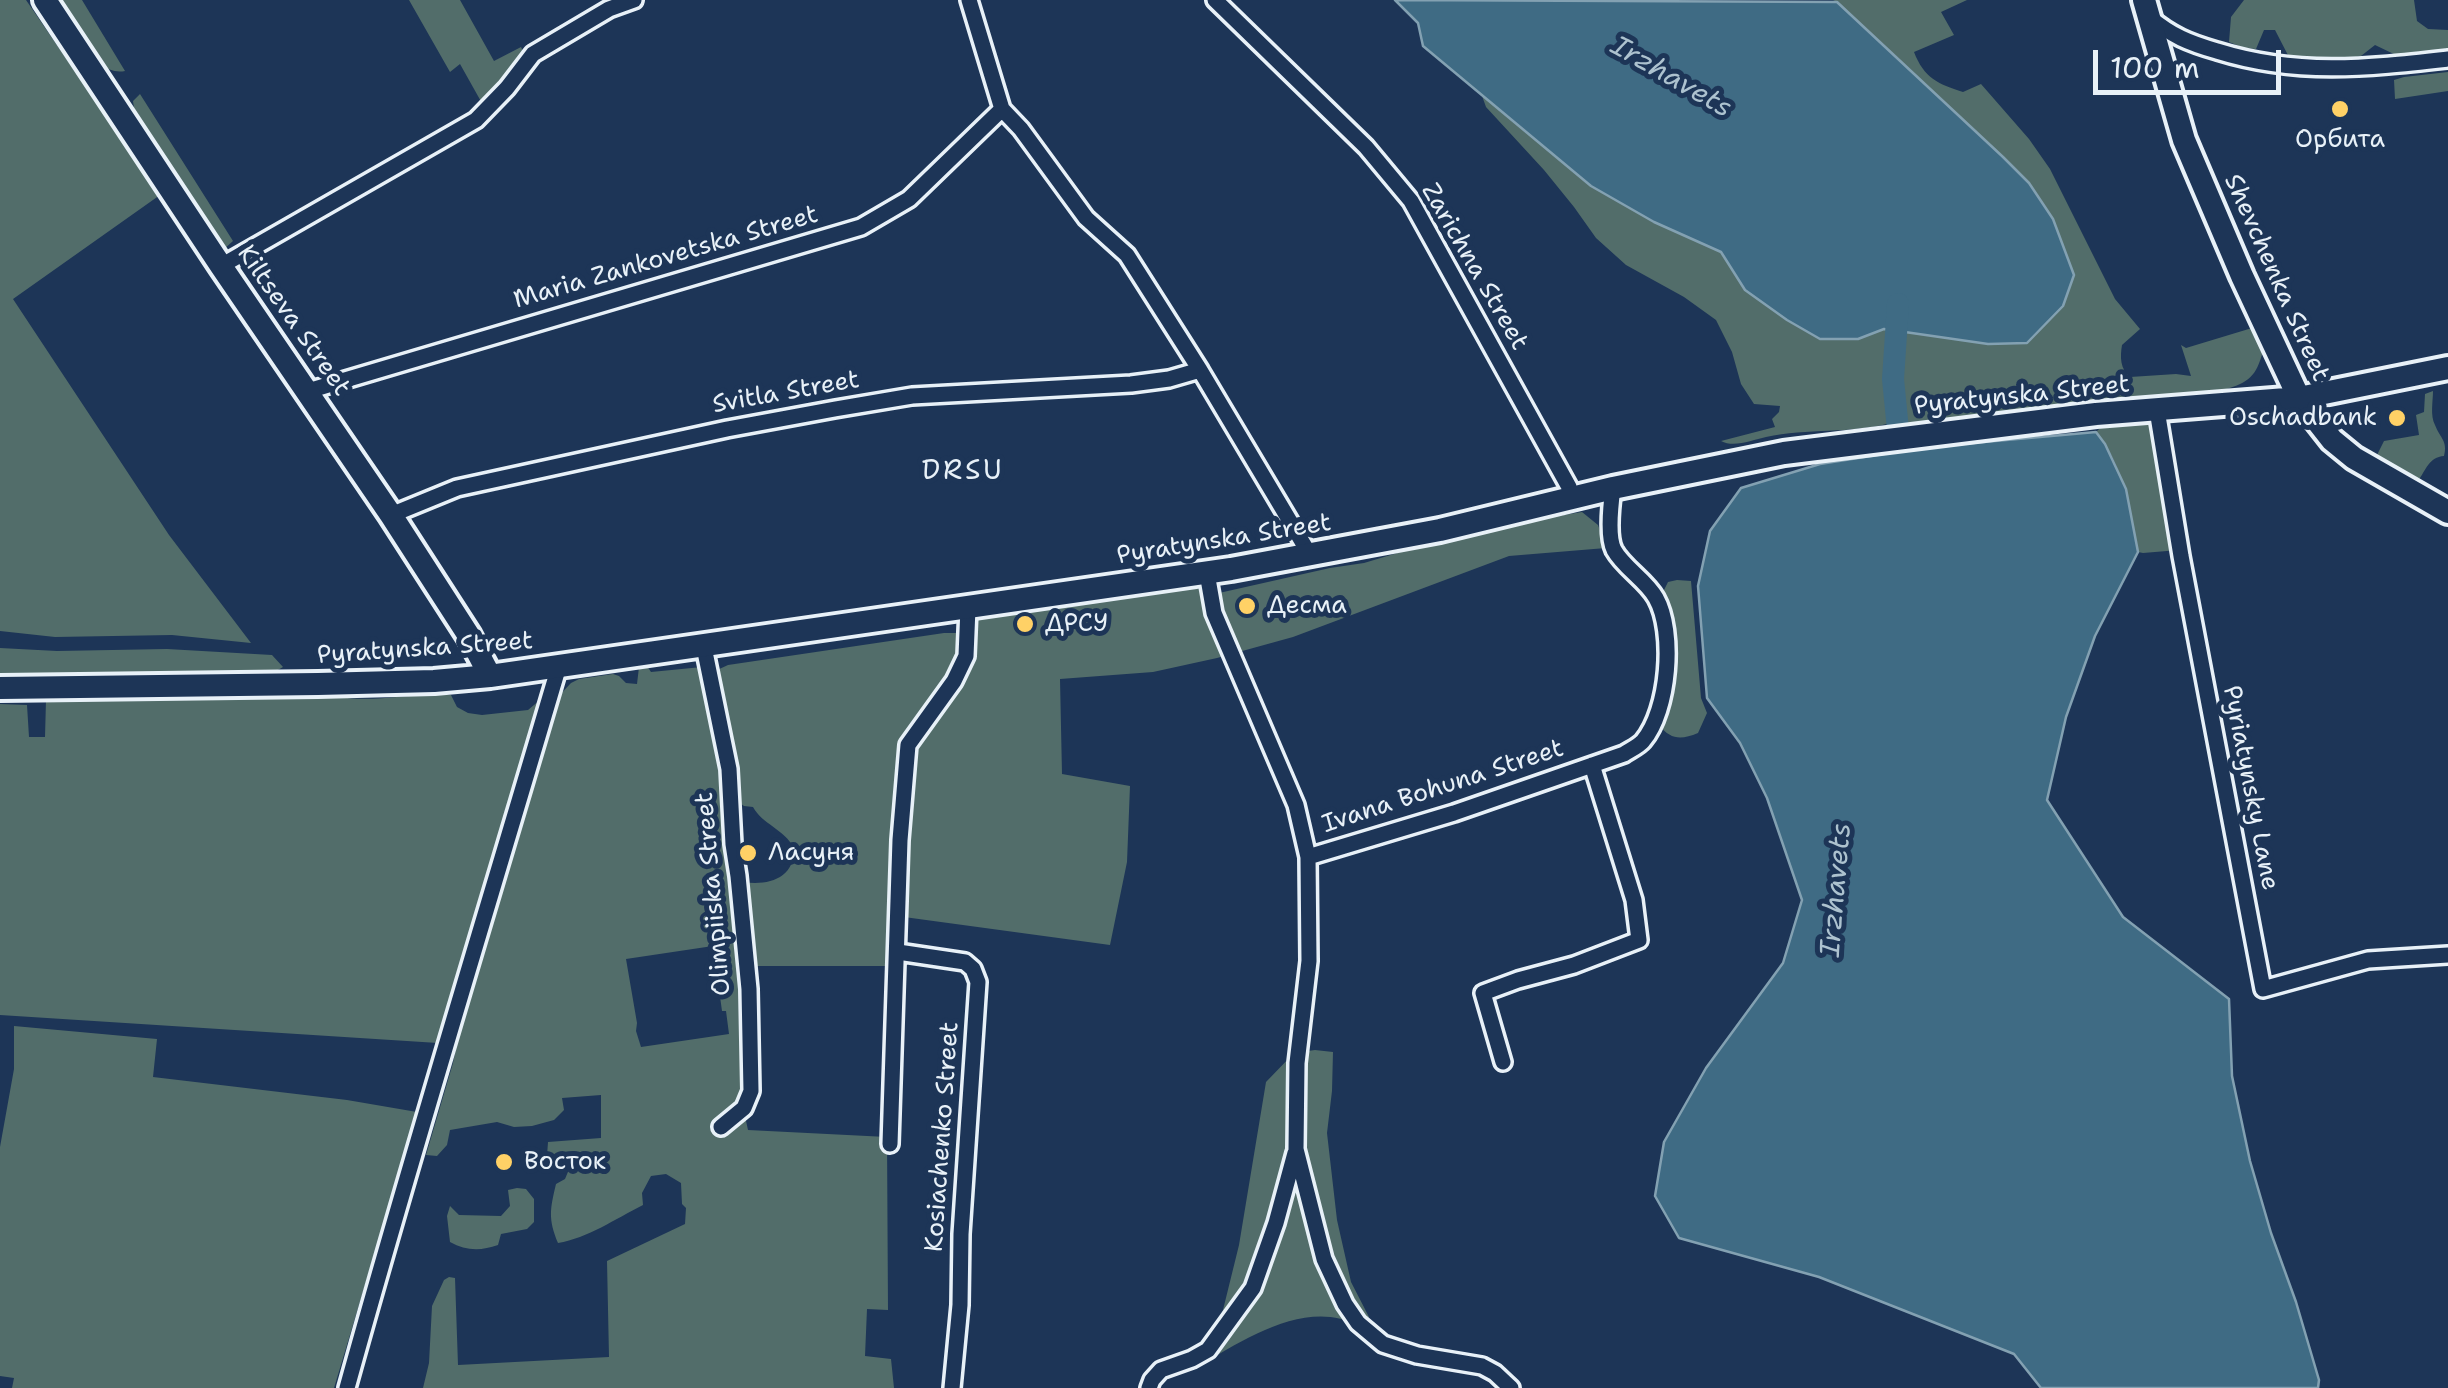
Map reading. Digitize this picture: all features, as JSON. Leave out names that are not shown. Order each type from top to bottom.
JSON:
[{"type":"main road","name":"Kiltseva Street","points":[[45,0],[391,515],[469,636],[490,676]]},
{"type":"main road","name":"Shevchenka Street","points":[[2146,9],[2184,140],[2299,398],[2332,440],[2354,458],[2448,512]]},
{"type":"main road","name":"Pyratynska Street","points":[[0,688],[318,684],[490,676],[1310,555],[1440,530],[1784,452],[2096,414],[2299,398],[2448,368]]},
{"type":"street","points":[[221,266],[476,120],[533,54],[634,0]]},
{"type":"street","points":[[969,0],[1002,109],[1086,218],[1127,255],[1310,555]]},
{"type":"street","name":"Zarichna Street","points":[[1215,0],[1366,147],[1410,202],[1572,498]]},
{"type":"street","points":[[2146,9],[2169,34],[2248,61],[2287,67],[2342,68],[2448,59]]},
{"type":"street","name":"Maria Zankovetska Street","points":[[308,391],[860,227],[909,199],[1002,109]]},
{"type":"street","name":"Svitla Street","points":[[391,515],[457,488],[834,409],[912,396],[1132,384],[1200,370]]},
{"type":"street","name":"Pyriatynsky Lane","points":[[2157,410],[2263,988],[2368,960],[2448,955]]},
{"type":"street","name":"Ivana Bohuna Street","points":[[1308,857],[1454,813],[1624,754],[1643,742],[1661,707],[1668,671],[1662,613],[1654,595],[1613,549],[1610,513],[1614,488]]},
{"type":"street","name":"Ivana Bohuna Street","points":[[1149,1388],[1161,1370],[1208,1350],[1253,1288],[1296,1149],[1297,1063],[1309,962],[1308,857],[1296,805],[1214,613],[1206,573]]},
{"type":"street","points":[[890,1144],[900,840],[908,745],[954,681],[966,656],[968,608]]},
{"type":"street","name":"Olimpiiska Street","points":[[704,647],[728,769],[749,989],[751,1091],[744,1108],[720,1127]]},
{"type":"street","points":[[347,1388],[407,1173],[559,666]]},
{"type":"street","name":"Ivana Bohuna Street","points":[[1504,1062],[1483,992],[1574,965],[1639,940],[1634,900],[1592,764]]},
{"type":"street","name":"Kosiachenko Street","points":[[898,952],[965,962],[978,982],[952,1388]]},
{"type":"street","name":"Ivana Bohuna Street","points":[[1296,1149],[1324,1259],[1358,1323],[1383,1344],[1417,1355],[1482,1366],[1511,1388]]},
{"type":"green space","points":[[0,0],[26,0],[160,195],[13,299],[169,535],[251,643],[172,635],[55,637],[0,631]]},
{"type":"green space","points":[[58,0],[82,0],[125,71],[114,71],[94,58]]},
{"type":"green space","points":[[409,0],[460,0],[494,61],[521,47],[525,55],[483,105],[460,64],[450,72]]},
{"type":"green space","points":[[1833,0],[1967,0],[1941,12],[1954,35],[1914,52],[1922,68],[1939,83],[1963,92],[1981,84],[2050,169],[2115,299],[2140,329],[2122,345],[2127,374],[2191,376],[2181,345],[2186,348],[2252,328],[2263,351],[2250,377],[2224,390],[1901,424],[1898,393],[1891,388],[1891,423],[1782,434],[1737,444],[1721,441],[1775,427],[1772,419],[1780,406],[1754,404],[1741,384],[1732,352],[1716,320],[1626,265],[1596,238],[1544,170],[1486,107],[1481,93],[1591,186],[1654,222],[1722,252],[1745,290],[1820,339],[1858,339],[1884,329],[1988,344]]},
{"type":"green space","points":[[2244,0],[2414,0],[2417,21],[2428,29],[2448,30],[2448,52],[2400,57],[2375,45],[2361,56],[2341,60],[2291,61],[2275,30],[2264,30],[2256,49],[2229,42],[2231,17]]},
{"type":"green space","points":[[2448,72],[2448,91],[2395,99],[2394,80]]},
{"type":"green space","points":[[140,94],[233,241],[223,250],[159,157],[134,108],[133,101]]},
{"type":"green space","points":[[2433,391],[2433,417],[2444,443],[2444,456],[2431,461],[2418,481],[2394,474],[2376,457],[2384,441],[2419,435],[2416,415],[2424,412],[2425,394]]},
{"type":"green space","points":[[2155,422],[2179,550],[2143,553],[2138,552],[2119,474],[2096,432],[2100,428]]},
{"type":"green space","points":[[1582,512],[1598,525],[1606,548],[1509,556],[1293,637],[1217,658],[1153,672],[1060,679],[1062,774],[1130,786],[1127,862],[1110,945],[904,917],[912,754],[958,686],[974,619],[1194,588],[1219,593],[1364,563],[1444,539]]},
{"type":"green space","points":[[1691,581],[1701,698],[1707,713],[1698,733],[1681,738],[1668,734],[1659,725],[1671,633],[1663,592],[1668,582]]},
{"type":"green space","points":[[957,633],[960,646],[956,660],[905,739],[893,966],[752,966],[743,882],[762,883],[779,878],[790,867],[794,848],[753,807],[734,799],[715,671],[728,665]]},
{"type":"green space","points":[[0,648],[167,649],[272,655],[283,667],[271,674],[0,675]]},
{"type":"green space","points":[[645,663],[651,672],[702,667],[718,723],[747,989],[743,1107],[748,1130],[887,1137],[888,1310],[867,1309],[865,1356],[891,1359],[894,1388],[423,1388],[429,1363],[432,1306],[444,1280],[455,1278],[458,1365],[609,1357],[607,1261],[685,1224],[681,1183],[666,1174],[651,1176],[642,1193],[643,1205],[591,1232],[558,1243],[551,1220],[552,1200],[556,1184],[565,1179],[570,1167],[555,1165],[547,1156],[548,1142],[601,1138],[601,1095],[562,1098],[564,1110],[554,1120],[532,1126],[514,1127],[497,1122],[450,1130],[447,1145],[437,1156],[426,1155],[453,1063],[465,1004],[450,1002],[438,1043],[0,1015],[0,704],[27,705],[29,737],[45,737],[46,700],[367,699],[436,694],[451,695],[457,707],[482,715],[528,710],[540,700],[556,699],[579,679],[613,674],[626,683],[637,684],[639,667]],"holes":[[[713,946],[722,1011],[726,1011],[729,1034],[641,1047],[626,959]]]},
{"type":"green space","points":[[14,1026],[157,1039],[153,1077],[417,1112],[334,1388],[12,1388],[14,1378],[0,1376],[0,1147],[14,1069]]},
{"type":"green space","points":[[1333,1052],[1327,1133],[1337,1220],[1351,1282],[1369,1317],[1359,1326],[1319,1317],[1277,1325],[1199,1366],[1197,1354],[1222,1314],[1239,1245],[1266,1082],[1294,1053]]},
{"type":"green space","points":[[526,1189],[534,1199],[534,1222],[527,1229],[501,1234],[498,1245],[486,1248],[450,1242],[450,1206],[459,1215],[501,1216],[510,1206],[508,1190]]},
{"type":"water","points":[[1395,0],[1837,2],[2029,183],[2053,219],[2074,275],[2063,306],[2027,343],[1988,344],[1884,329],[1858,339],[1820,339],[1745,290],[1721,252],[1654,222],[1591,186],[1423,46],[1418,23]]},
{"type":"water","points":[[2096,432],[2126,489],[2138,552],[2095,636],[2066,717],[2047,800],[2123,917],[2229,999],[2232,1076],[2250,1161],[2296,1302],[2318,1388],[2041,1388],[2014,1354],[1819,1277],[1679,1238],[1655,1196],[1664,1142],[1706,1068],[1783,963],[1802,900],[1767,798],[1740,743],[1707,698],[1698,586],[1710,531],[1741,488],[1820,464],[1928,447]]},
{"type":"waterway","name":"Irzhavets","points":[[1898,304],[1893,379],[1899,440]]},
{"type":"place","name":"Орбита","points":[[2340,109]]},
{"type":"place","name":"Oschadbank","points":[[2397,418]]},
{"type":"place","name":"Десма","points":[[1247,606]]},
{"type":"place","name":"ДРСУ","points":[[1025,624]]},
{"type":"place","name":"Ласуня","points":[[748,853]]},
{"type":"place","name":"Восток","points":[[504,1162]]},
{"type":"district","name":"DRSU","points":[[963,472]]}]
